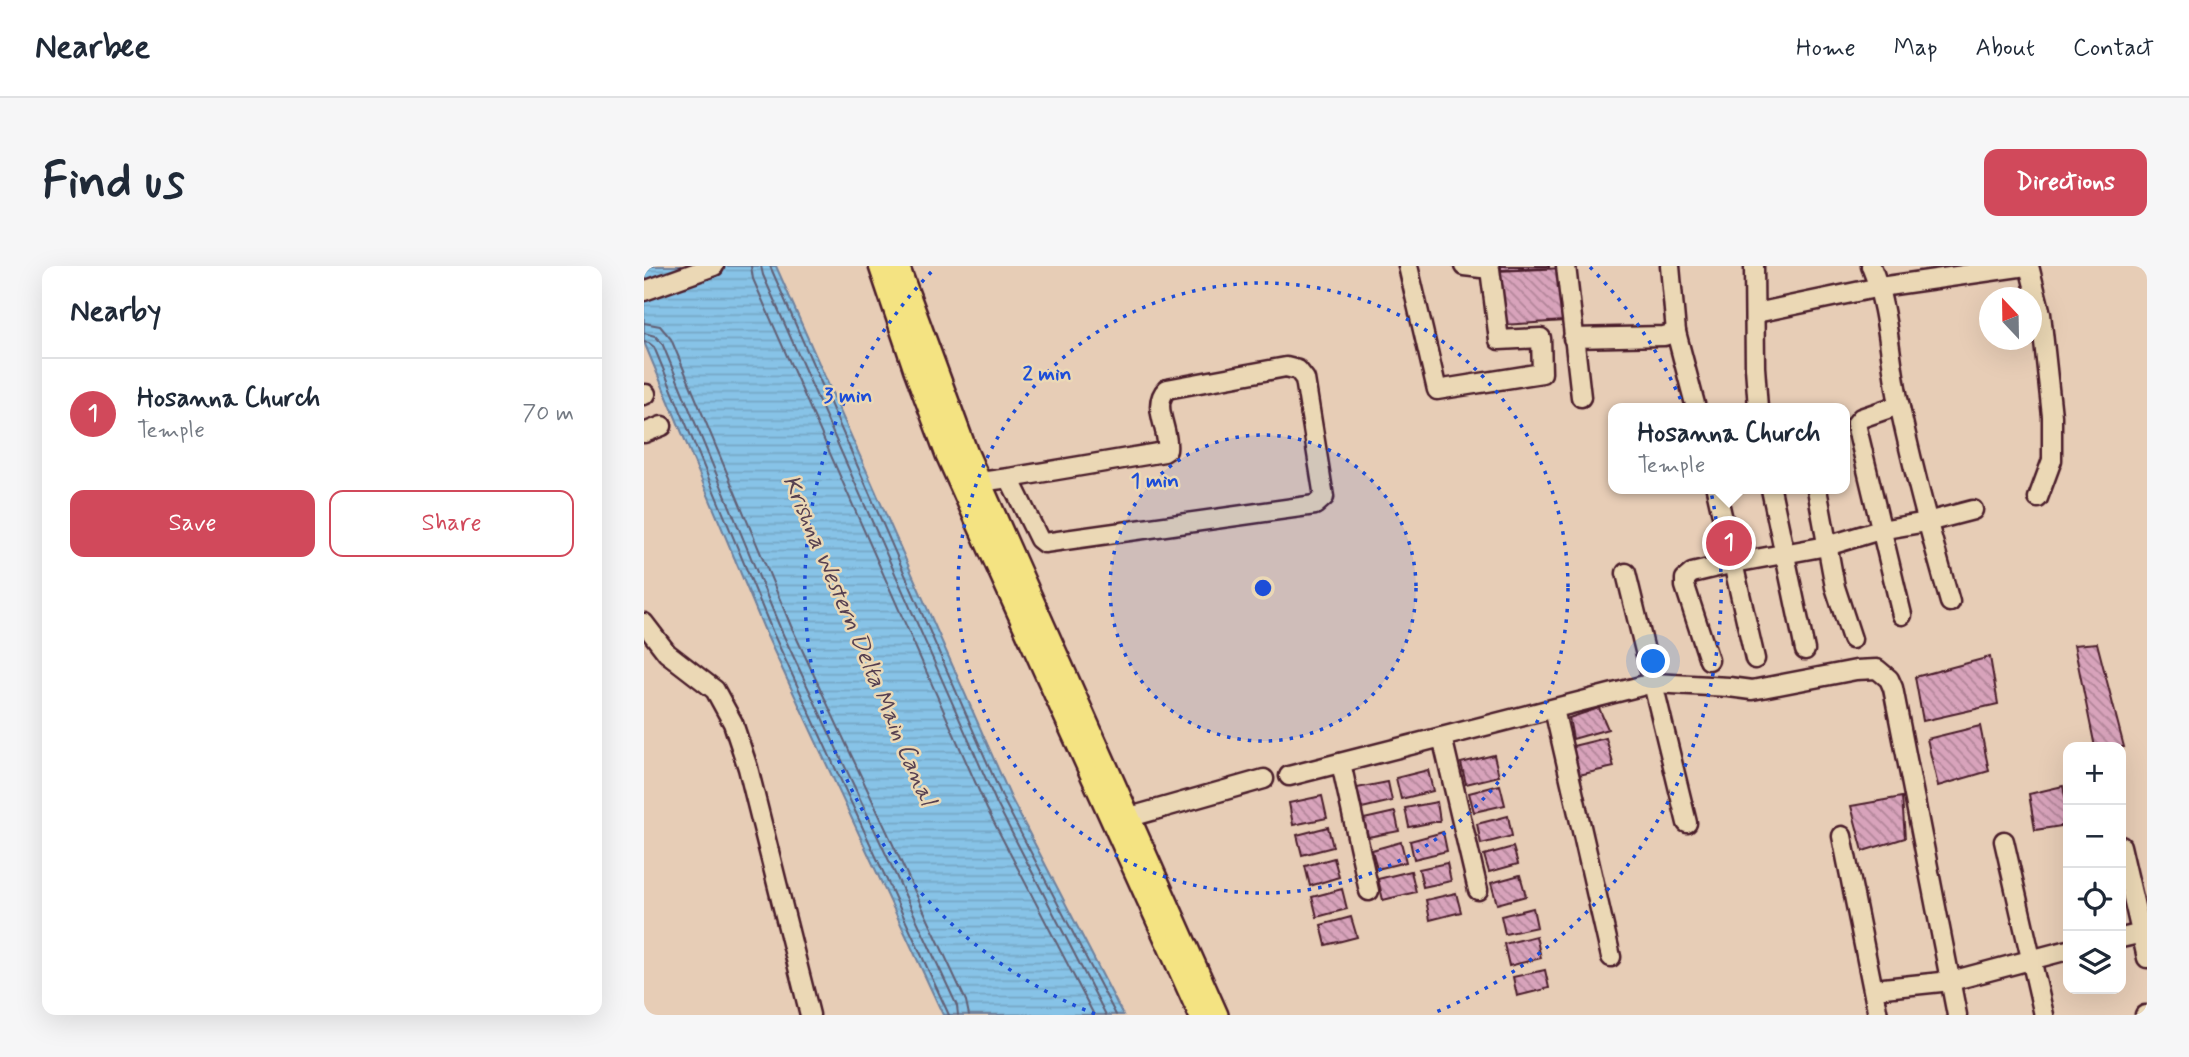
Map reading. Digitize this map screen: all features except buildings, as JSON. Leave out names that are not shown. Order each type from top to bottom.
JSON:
[{"type":"main road","points":[[880,266],[947,455],[999,548],[1195,985],[1217,1015]]},
{"type":"main road","points":[[898,266],[979,482],[999,548]]},
{"type":"main road","points":[[1195,985],[1200,1015]]},
{"type":"street","points":[[644,290],[714,266]]},
{"type":"street","points":[[1408,266],[1437,390],[1542,373],[1541,338],[1499,340],[1490,269],[1464,266]]},
{"type":"street","points":[[1566,266],[1581,397]]},
{"type":"street","points":[[1670,266],[1676,332],[1695,403]]},
{"type":"street","points":[[1754,266],[1758,403]]},
{"type":"street","points":[[1871,266],[1880,287],[1899,405],[1927,522],[1950,602]]},
{"type":"street","points":[[1756,313],[1880,287],[2027,266],[2041,314],[2052,416],[2052,460],[2038,498]]},
{"type":"street","points":[[1573,338],[1664,336],[1676,332]]},
{"type":"street","points":[[979,482],[1164,452],[1168,442],[1159,405],[1167,389],[1286,367],[1298,370],[1305,379],[1324,497],[1315,505],[1044,543],[1039,539],[1009,478]]},
{"type":"street","points":[[1899,405],[1861,418],[1856,424],[1902,615]]},
{"type":"street","points":[[644,433],[662,426]]},
{"type":"street","points":[[1717,494],[1755,659]]},
{"type":"street","points":[[1772,494],[1805,650]]},
{"type":"street","points":[[1818,494],[1835,586],[1852,639]]},
{"type":"street","points":[[1709,660],[1685,586],[1685,579],[1692,573],[1827,546],[1880,530],[1973,510]]},
{"type":"street","points":[[1626,573],[1687,823]]},
{"type":"street","points":[[644,623],[667,653],[715,690],[733,723],[748,768],[810,1015]]},
{"type":"street","points":[[1289,776],[1653,683],[1729,687],[1752,691],[1868,668],[1884,673],[1893,688],[1957,1015]]},
{"type":"street","points":[[1553,709],[1611,957]]},
{"type":"street","points":[[1442,737],[1478,890]]},
{"type":"street","points":[[1341,763],[1369,891]]},
{"type":"street","points":[[1121,820],[1264,779]]},
{"type":"street","points":[[1842,836],[1878,1015]]},
{"type":"street","points":[[2004,841],[2043,1015]]},
{"type":"street","points":[[2126,865],[2144,933],[2147,958]]},
{"type":"street","points":[[2126,937],[2144,933]]},
{"type":"street","points":[[1874,989],[1951,981],[2063,951]]},
{"type":"water","name":"Krishna Western Delta Main Canal","points":[[644,266],[776,266],[1011,798],[1123,1015],[943,1015],[767,636],[644,342]]},
{"type":"place","name":"Hosanna Church","points":[[1729,543]]}]
